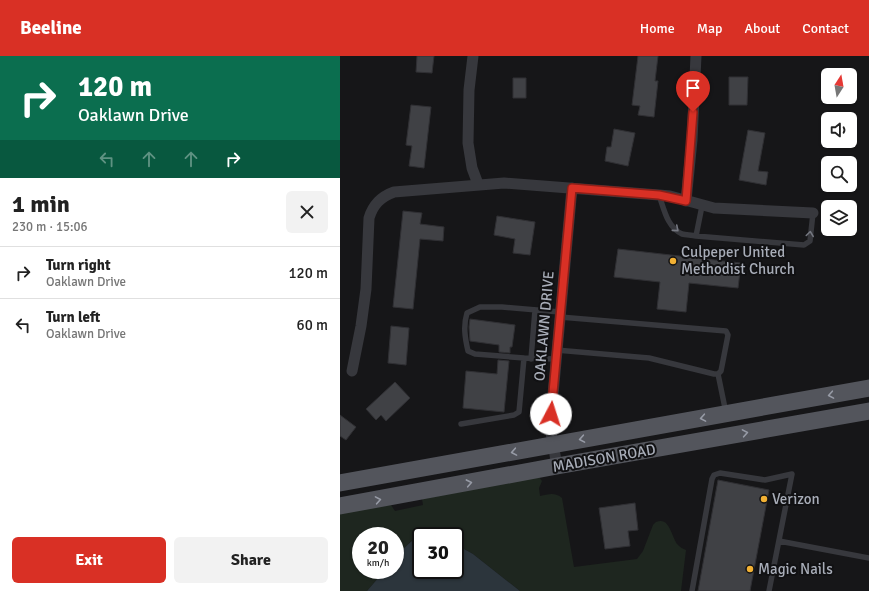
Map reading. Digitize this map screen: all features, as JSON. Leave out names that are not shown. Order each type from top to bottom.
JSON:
[{"type":"main road","name":"MADISON ROAD","points":[[340,483],[869,388]]},
{"type":"main road","name":"MADISON ROAD","points":[[340,506],[557,466],[869,412]]},
{"type":"street","points":[[473,56],[468,143],[472,168],[478,184]]},
{"type":"street","points":[[686,201],[692,140],[696,56]]},
{"type":"street","points":[[352,372],[366,290],[368,224],[372,209],[378,201],[386,195],[394,192],[504,183],[659,195],[714,208],[813,213]]},
{"type":"street","name":"OAKLAWN DRIVE","points":[[557,466],[552,445],[550,427],[572,188]]},
{"type":"lane","points":[[659,195],[667,217],[673,227],[683,234],[696,236],[804,246],[810,241],[813,213]]},
{"type":"lane","points":[[696,236],[702,206]]},
{"type":"lane","points":[[718,374],[648,358],[556,355],[531,359],[475,354],[468,351],[464,322],[468,313],[480,307],[535,310],[560,315],[726,331],[728,335],[721,371],[718,374],[726,414]]},
{"type":"lane","points":[[531,359],[535,310]]},
{"type":"lane","points":[[461,424],[514,415],[519,412],[524,358]]},
{"type":"lane","points":[[692,591],[712,479],[716,473],[765,480],[792,474],[769,591]]},
{"type":"lane","points":[[779,541],[869,558]]},
{"type":"shaded area","points":[[539,477],[542,481],[539,488],[540,496],[554,494],[562,498],[574,567],[637,559],[643,551],[653,525],[656,522],[661,521],[670,528],[678,545],[686,550],[681,591],[520,591],[473,554],[464,549],[464,527],[412,527],[412,541],[404,549],[404,527],[352,527],[352,579],[377,579],[367,591],[340,591],[340,513],[391,505],[395,511],[423,505],[422,499]]},
{"type":"shaded area","points":[[412,541],[412,579],[464,579],[464,549],[473,554],[520,591],[367,591],[377,579],[404,579],[404,548]]},
{"type":"building","points":[[417,56],[434,56],[432,73],[416,72]]},
{"type":"building","points":[[638,56],[658,56],[655,81],[658,81],[654,117],[638,115],[640,106],[632,105]]},
{"type":"building","points":[[729,77],[748,77],[747,105],[729,105]]},
{"type":"building","points":[[513,78],[526,78],[526,98],[513,98]]},
{"type":"building","points":[[411,105],[431,107],[424,168],[409,166],[412,146],[406,145]]},
{"type":"building","points":[[614,129],[635,133],[628,166],[605,161],[607,147],[611,147]]},
{"type":"building","points":[[748,130],[765,133],[758,171],[768,172],[766,185],[739,180]]},
{"type":"building","points":[[403,211],[422,213],[420,224],[444,227],[443,241],[420,239],[413,309],[393,307]]},
{"type":"building","points":[[497,216],[535,222],[530,255],[513,253],[515,239],[494,235]]},
{"type":"building","points":[[618,249],[741,263],[738,288],[689,283],[686,312],[657,309],[660,282],[614,277]]},
{"type":"building","points":[[470,319],[515,325],[510,353],[499,352],[499,345],[470,341]]},
{"type":"building","points":[[391,326],[409,328],[406,365],[388,363]]},
{"type":"building","points":[[498,360],[509,361],[504,412],[463,408],[466,371],[497,374]]},
{"type":"building","points":[[395,382],[410,398],[386,421],[381,415],[376,420],[366,409]]},
{"type":"building","points":[[340,415],[356,427],[346,440],[340,436]]},
{"type":"building","points":[[718,480],[769,490],[750,591],[698,591]]},
{"type":"building","points":[[635,503],[638,530],[628,531],[630,546],[605,549],[599,508]]},
{"type":"place","name":"Culpeper United Methodist Church","points":[[673,261]]},
{"type":"place","name":"Verizon","points":[[764,499]]},
{"type":"place","name":"Magic Nails","points":[[750,569]]},
{"type":"route","points":[[551,414],[572,188],[670,196],[686,201],[693,112]]}]
